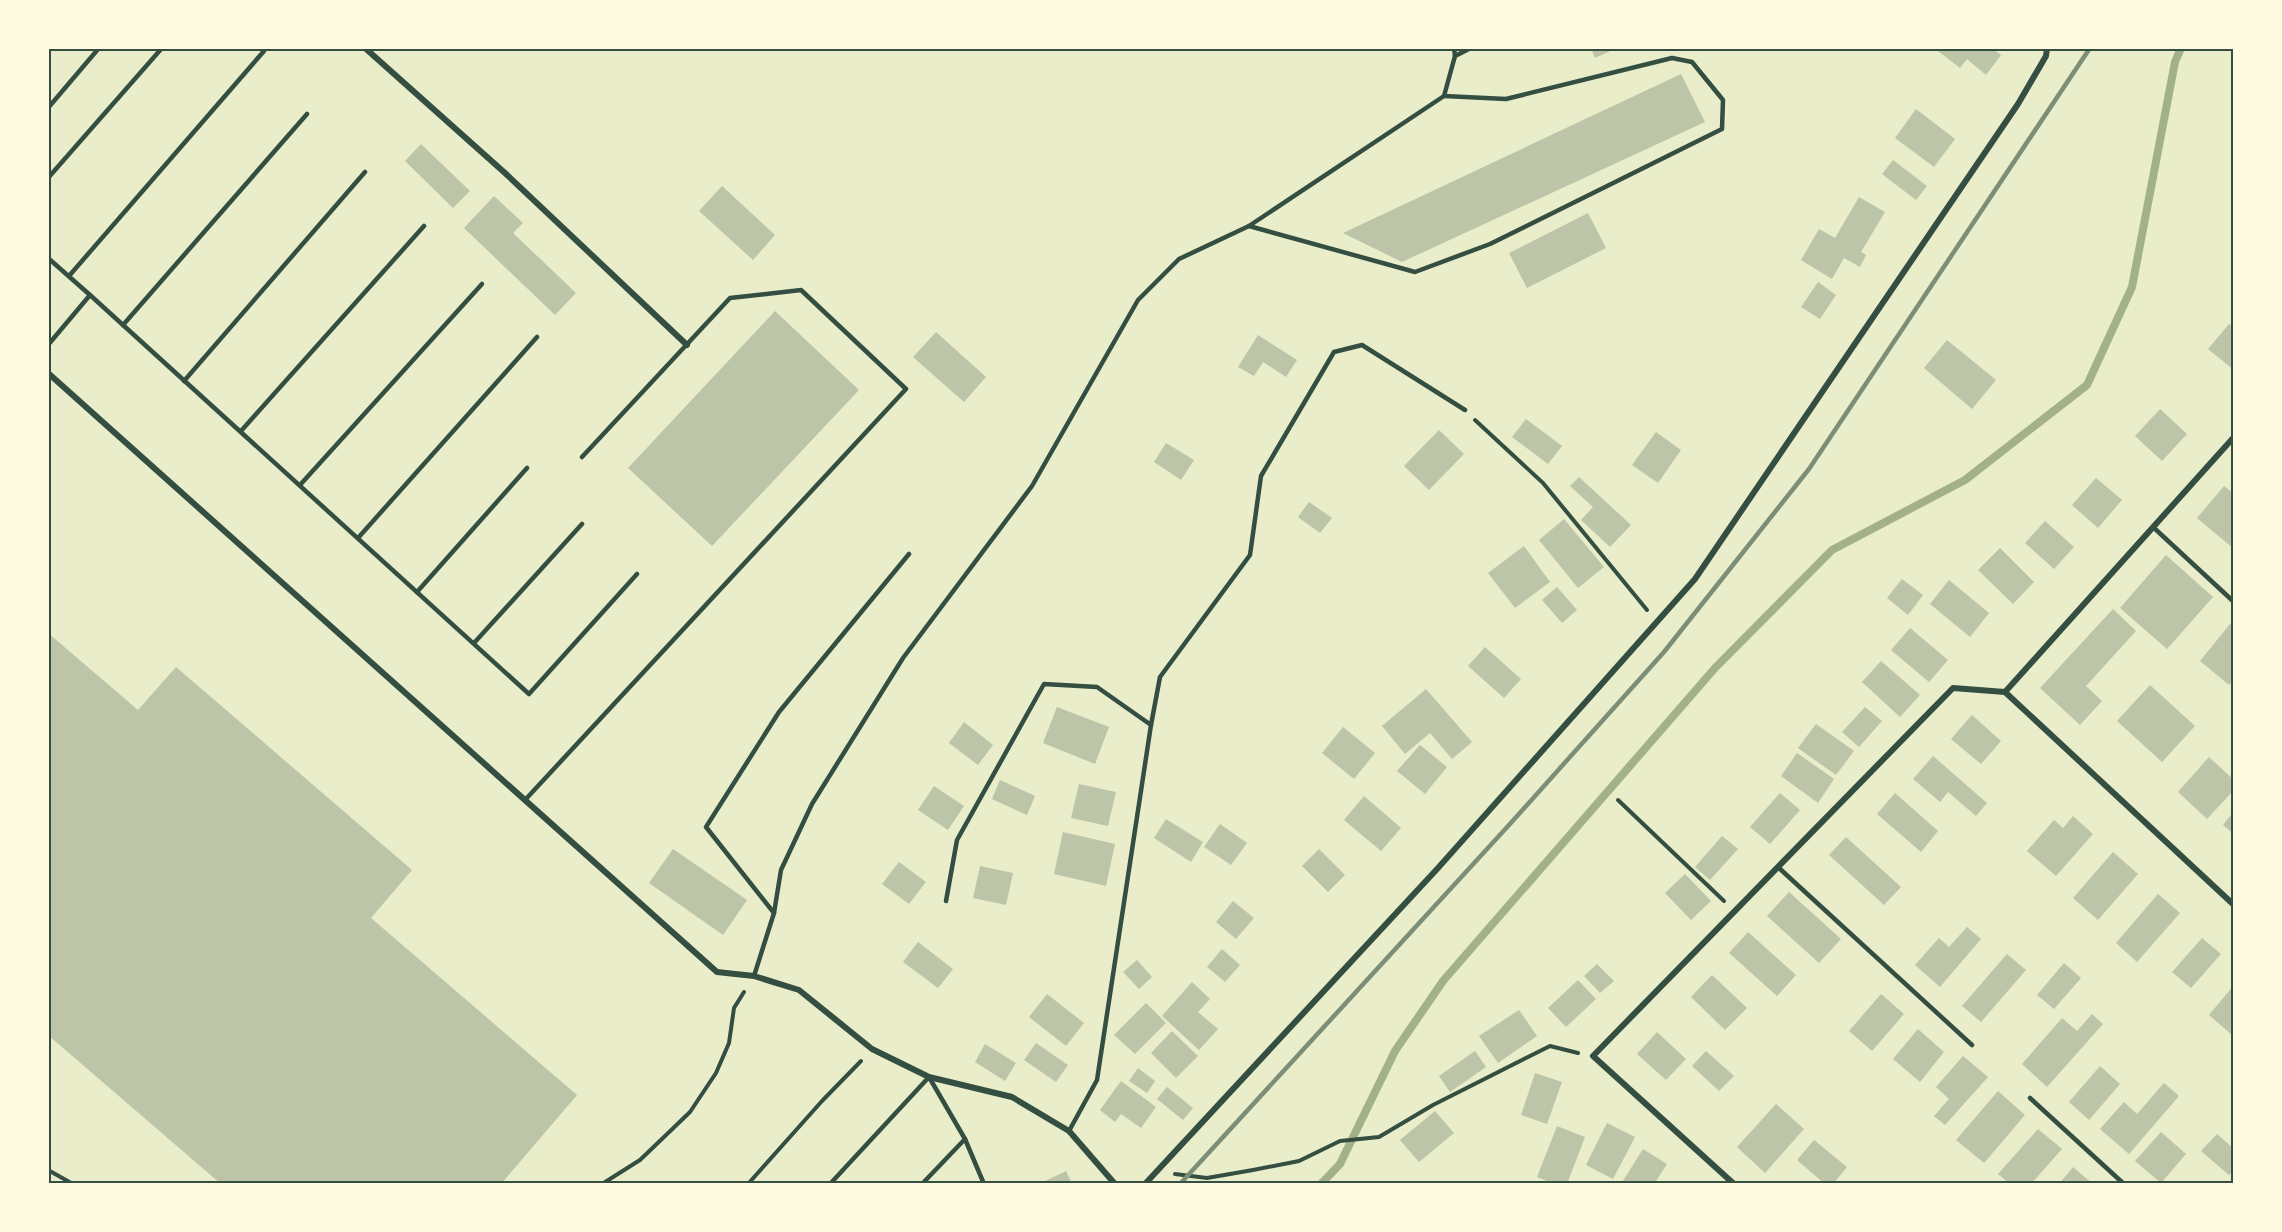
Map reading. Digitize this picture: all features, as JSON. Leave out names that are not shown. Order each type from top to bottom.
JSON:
[{"type":"street","points":[[365,48],[505,173],[687,345]]},
{"type":"street","points":[[1145,1184],[1438,868],[1695,579],[1998,134],[2046,56],[2047,48]]},
{"type":"street","points":[[48,373],[717,972],[754,976],[799,990],[872,1050],[929,1077],[1012,1097],[1069,1131],[1115,1184]]},
{"type":"street","points":[[2005,692],[2234,437]]},
{"type":"street","points":[[1734,1184],[1593,1056],[1953,688],[2005,692],[2234,905]]},
{"type":"lane","points":[[48,108],[99,48]]},
{"type":"lane","points":[[48,178],[162,48]]},
{"type":"lane","points":[[69,276],[264,51],[260,48]]},
{"type":"lane","points":[[1444,96],[1455,56],[1454,48]]},
{"type":"lane","points":[[1455,56],[1471,48]]},
{"type":"lane","points":[[754,976],[774,913],[781,870],[812,804],[903,658],[1032,486],[1138,300],[1179,259],[1249,226],[1444,96],[1506,99],[1672,58],[1692,62],[1723,100],[1722,129],[1490,244],[1415,272],[1249,226]]},
{"type":"lane","points":[[123,325],[307,114]]},
{"type":"lane","points":[[184,381],[365,172]]},
{"type":"lane","points":[[241,432],[424,226]]},
{"type":"lane","points":[[48,258],[529,694],[637,574]]},
{"type":"lane","points":[[300,485],[482,284]]},
{"type":"lane","points":[[525,800],[906,389],[801,290],[730,298],[582,457]]},
{"type":"lane","points":[[48,345],[90,295]]},
{"type":"lane","points":[[358,538],[537,337]]},
{"type":"lane","points":[[1069,1131],[1097,1080],[1160,677],[1211,611],[1250,555],[1261,476],[1334,352],[1362,345],[1464,410]]},
{"type":"lane","points":[[417,592],[527,468]]},
{"type":"lane","points":[[474,644],[582,524]]},
{"type":"lane","points":[[2153,527],[2234,602]]},
{"type":"lane","points":[[774,913],[706,826],[779,712],[909,554]]},
{"type":"lane","points":[[946,901],[957,840],[1044,684],[1097,687],[1151,725]]},
{"type":"lane","points":[[1779,868],[1972,1045]]},
{"type":"lane","points":[[830,1184],[929,1077],[965,1139],[984,1184]]},
{"type":"lane","points":[[2030,1098],[2124,1184]]},
{"type":"lane","points":[[922,1184],[965,1139]]},
{"type":"path","points":[[1464,410],[1543,483],[1657,622]]},
{"type":"path","points":[[1618,800],[1735,912]]},
{"type":"path","points":[[602,1184],[640,1160],[690,1112],[716,1073],[729,1043],[734,1008],[754,976]]},
{"type":"path","points":[[1156,1172],[1207,1178],[1299,1161],[1340,1140],[1379,1137],[1433,1105],[1550,1046],[1593,1056]]},
{"type":"path","points":[[748,1184],[822,1101],[872,1050]]},
{"type":"path","points":[[48,1170],[73,1184]]},
{"type":"building","points":[[1591,48],[1617,48],[1595,58]]},
{"type":"building","points":[[1934,48],[1992,48],[2001,55],[1986,75],[1967,59],[1960,68]]},
{"type":"building","points":[[1681,74],[1705,122],[1402,262],[1343,233]]},
{"type":"building","points":[[1916,109],[1955,139],[1934,167],[1895,138]]},
{"type":"building","points":[[421,144],[470,191],[453,208],[405,161]]},
{"type":"building","points":[[1893,160],[1927,186],[1916,200],[1882,174]]},
{"type":"building","points":[[722,186],[775,235],[753,260],[699,211]]},
{"type":"building","points":[[494,196],[523,223],[513,233],[576,293],[555,315],[464,228]]},
{"type":"building","points":[[1859,197],[1885,212],[1861,252],[1866,255],[1860,267],[1844,258],[1832,279],[1801,260],[1819,229],[1835,238]]},
{"type":"building","points":[[1588,213],[1606,248],[1527,288],[1509,253]]},
{"type":"building","points":[[1818,282],[1836,295],[1820,319],[1801,307]]},
{"type":"building","points":[[775,311],[859,390],[712,546],[628,468]]},
{"type":"building","points":[[2229,324],[2234,328],[2234,370],[2208,349]]},
{"type":"building","points":[[936,332],[986,377],[964,402],[913,357]]},
{"type":"building","points":[[1258,335],[1297,360],[1286,377],[1263,362],[1254,376],[1238,367]]},
{"type":"building","points":[[1947,340],[1996,380],[1972,409],[1924,368]]},
{"type":"building","points":[[2160,409],[2187,434],[2162,461],[2135,436]]},
{"type":"building","points":[[1526,419],[1562,446],[1548,464],[1512,437]]},
{"type":"building","points":[[1439,430],[1464,454],[1429,490],[1404,466]]},
{"type":"building","points":[[1656,432],[1681,450],[1658,483],[1632,465]]},
{"type":"building","points":[[1166,443],[1194,460],[1181,480],[1154,462]]},
{"type":"building","points":[[1579,477],[1631,525],[1610,547],[1581,520],[1593,507],[1570,486]]},
{"type":"building","points":[[2096,478],[2122,500],[2098,528],[2072,505]]},
{"type":"building","points":[[2224,486],[2234,494],[2234,549],[2197,518]]},
{"type":"building","points":[[1309,502],[1332,518],[1320,533],[1298,517]]},
{"type":"building","points":[[1564,519],[1604,567],[1578,588],[1539,540]]},
{"type":"building","points":[[2045,521],[2074,547],[2054,569],[2025,543]]},
{"type":"building","points":[[1524,546],[1550,582],[1515,608],[1488,573]]},
{"type":"building","points":[[2000,548],[2034,582],[2013,604],[1978,570]]},
{"type":"building","points":[[2166,555],[2213,597],[2167,649],[2120,608]]},
{"type":"building","points":[[1902,579],[1923,595],[1908,615],[1887,598]]},
{"type":"building","points":[[1949,580],[1989,613],[1970,637],[1930,604]]},
{"type":"building","points":[[1557,587],[1577,610],[1562,623],[1542,600]]},
{"type":"building","points":[[2113,609],[2136,631],[2086,686],[2102,701],[2080,725],[2040,688]]},
{"type":"building","points":[[2230,624],[2234,627],[2234,678],[2229,685],[2200,661]]},
{"type":"building","points":[[1910,628],[1948,660],[1929,682],[1891,650]]},
{"type":"building","points":[[48,633],[138,710],[176,667],[412,870],[371,918],[577,1095],[501,1184],[221,1184],[48,1035]]},
{"type":"building","points":[[1485,647],[1521,679],[1504,698],[1468,666]]},
{"type":"building","points":[[1881,661],[1920,695],[1900,717],[1862,682]]},
{"type":"building","points":[[2150,685],[2195,726],[2162,762],[2117,721]]},
{"type":"building","points":[[1426,689],[1472,742],[1452,759],[1430,733],[1405,754],[1382,726]]},
{"type":"building","points":[[1057,707],[1109,727],[1095,764],[1043,743]]},
{"type":"building","points":[[1865,707],[1882,721],[1859,747],[1842,732]]},
{"type":"building","points":[[1972,715],[2001,741],[1981,764],[1951,739]]},
{"type":"building","points":[[964,722],[993,745],[978,765],[949,743]]},
{"type":"building","points":[[1816,724],[1854,751],[1836,775],[1798,748]]},
{"type":"building","points":[[1343,727],[1375,753],[1354,779],[1322,753]]},
{"type":"building","points":[[1420,745],[1447,767],[1425,794],[1397,771]]},
{"type":"building","points":[[1797,753],[1834,779],[1818,803],[1781,776]]},
{"type":"building","points":[[1933,756],[1987,803],[1976,816],[1948,792],[1940,802],[1913,779]]},
{"type":"building","points":[[2209,757],[2234,780],[2234,790],[2207,819],[2178,792]]},
{"type":"building","points":[[1000,780],[1035,796],[1027,815],[992,799]]},
{"type":"building","points":[[1079,784],[1116,792],[1108,826],[1071,818]]},
{"type":"building","points":[[934,786],[964,806],[948,830],[918,810]]},
{"type":"building","points":[[1780,793],[1800,810],[1770,844],[1750,827]]},
{"type":"building","points":[[1895,793],[1938,831],[1921,852],[1877,814]]},
{"type":"building","points":[[1364,796],[1401,828],[1381,851],[1344,820]]},
{"type":"building","points":[[2234,811],[2234,834],[2223,825]]},
{"type":"building","points":[[2073,816],[2093,834],[2056,876],[2027,851],[2054,820],[2063,828]]},
{"type":"building","points":[[1166,819],[1203,842],[1191,862],[1154,838]]},
{"type":"building","points":[[1220,824],[1247,843],[1231,865],[1204,847]]},
{"type":"building","points":[[1063,832],[1115,844],[1106,886],[1054,874]]},
{"type":"building","points":[[1722,836],[1738,849],[1710,880],[1695,867]]},
{"type":"building","points":[[1846,837],[1901,887],[1884,905],[1829,855]]},
{"type":"building","points":[[673,849],[747,900],[723,935],[649,883]]},
{"type":"building","points":[[1319,849],[1345,875],[1328,892],[1302,866]]},
{"type":"building","points":[[2113,852],[2138,874],[2098,920],[2073,898]]},
{"type":"building","points":[[899,862],[926,882],[909,904],[882,884]]},
{"type":"building","points":[[980,866],[1013,873],[1006,905],[973,898]]},
{"type":"building","points":[[1685,874],[1711,901],[1691,920],[1665,893]]},
{"type":"building","points":[[1789,892],[1841,939],[1819,963],[1767,916]]},
{"type":"building","points":[[2158,894],[2180,913],[2137,962],[2116,943]]},
{"type":"building","points":[[1233,901],[1254,918],[1236,939],[1216,922]]},
{"type":"building","points":[[1967,927],[1981,939],[1940,987],[1915,965],[1939,938],[1949,947]]},
{"type":"building","points":[[1748,932],[1796,975],[1777,996],[1729,953]]},
{"type":"building","points":[[2202,938],[2221,954],[2191,988],[2172,972]]},
{"type":"building","points":[[918,942],[953,969],[938,988],[903,962]]},
{"type":"building","points":[[1222,949],[1240,965],[1225,982],[1207,967]]},
{"type":"building","points":[[2007,954],[2026,970],[1981,1022],[1962,1006]]},
{"type":"building","points":[[1137,960],[1152,977],[1139,989],[1123,972]]},
{"type":"building","points":[[2064,963],[2081,978],[2054,1009],[2037,995]]},
{"type":"building","points":[[1597,964],[1614,981],[1600,993],[1584,976]]},
{"type":"building","points":[[1712,975],[1747,1008],[1725,1030],[1691,997]]},
{"type":"building","points":[[1578,980],[1596,999],[1566,1027],[1548,1008]]},
{"type":"building","points":[[1192,982],[1210,999],[1198,1012],[1218,1029],[1199,1050],[1162,1016]]},
{"type":"building","points":[[2234,985],[2234,1033],[2232,1035],[2209,1015]]},
{"type":"building","points":[[1047,994],[1084,1023],[1066,1046],[1029,1017]]},
{"type":"building","points":[[1881,994],[1904,1014],[1872,1051],[1849,1031]]},
{"type":"building","points":[[1146,1003],[1166,1023],[1135,1054],[1114,1035]]},
{"type":"building","points":[[1519,1010],[1537,1036],[1498,1063],[1479,1036]]},
{"type":"building","points":[[2092,1014],[2103,1024],[2047,1087],[2022,1064],[2062,1018],[2077,1031]]},
{"type":"building","points":[[1918,1029],[1944,1052],[1920,1082],[1893,1059]]},
{"type":"building","points":[[1172,1031],[1198,1056],[1176,1078],[1151,1053]]},
{"type":"building","points":[[1657,1032],[1686,1059],[1666,1080],[1637,1054]]},
{"type":"building","points":[[1036,1043],[1068,1065],[1056,1082],[1024,1060]]},
{"type":"building","points":[[985,1044],[1016,1063],[1005,1081],[975,1062]]},
{"type":"building","points":[[1475,1051],[1486,1067],[1450,1092],[1439,1076]]},
{"type":"building","points":[[1706,1051],[1734,1076],[1719,1091],[1692,1066]]},
{"type":"building","points":[[1963,1056],[1988,1077],[1945,1125],[1934,1116],[1949,1099],[1936,1087]]},
{"type":"building","points":[[2100,1066],[2120,1084],[2089,1120],[2069,1102]]},
{"type":"building","points":[[1138,1068],[1155,1081],[1147,1093],[1129,1081]]},
{"type":"building","points":[[1535,1073],[1562,1082],[1547,1124],[1521,1115]]},
{"type":"building","points":[[1121,1081],[1156,1107],[1141,1128],[1121,1114],[1115,1122],[1100,1110]]},
{"type":"building","points":[[2164,1083],[2179,1096],[2129,1154],[2100,1129],[2124,1102],[2137,1114]]},
{"type":"building","points":[[1167,1087],[1193,1108],[1183,1120],[1157,1099]]},
{"type":"building","points":[[1998,1091],[2025,1115],[1984,1163],[1956,1140]]},
{"type":"building","points":[[1776,1104],[1804,1129],[1765,1173],[1737,1147]]},
{"type":"building","points":[[1435,1111],[1454,1133],[1419,1162],[1400,1140]]},
{"type":"building","points":[[1607,1123],[1635,1137],[1613,1179],[1586,1165]]},
{"type":"building","points":[[1557,1126],[1585,1137],[1567,1184],[1554,1184],[1537,1177]]},
{"type":"building","points":[[2038,1129],[2062,1149],[2031,1184],[2010,1184],[1998,1174]]},
{"type":"building","points":[[2161,1132],[2186,1154],[2161,1183],[2135,1161]]},
{"type":"building","points":[[2217,1134],[2234,1149],[2234,1170],[2229,1175],[2201,1151]]},
{"type":"building","points":[[1814,1140],[1847,1167],[1833,1184],[1825,1184],[1797,1160]]},
{"type":"building","points":[[1643,1149],[1667,1164],[1654,1184],[1621,1184]]},
{"type":"building","points":[[2073,1167],[2093,1184],[2059,1184]]},
{"type":"building","points":[[1066,1171],[1072,1184],[1039,1184]]},
{"type":"waterway","points":[[1321,1184],[1340,1164],[1395,1051],[1443,981],[1715,668],[1832,550],[1965,480],[2087,385],[2132,287],[2175,62],[2181,48]]},
{"type":"railway","points":[[1180,1184],[1664,652],[1809,469],[2090,48]]}]
